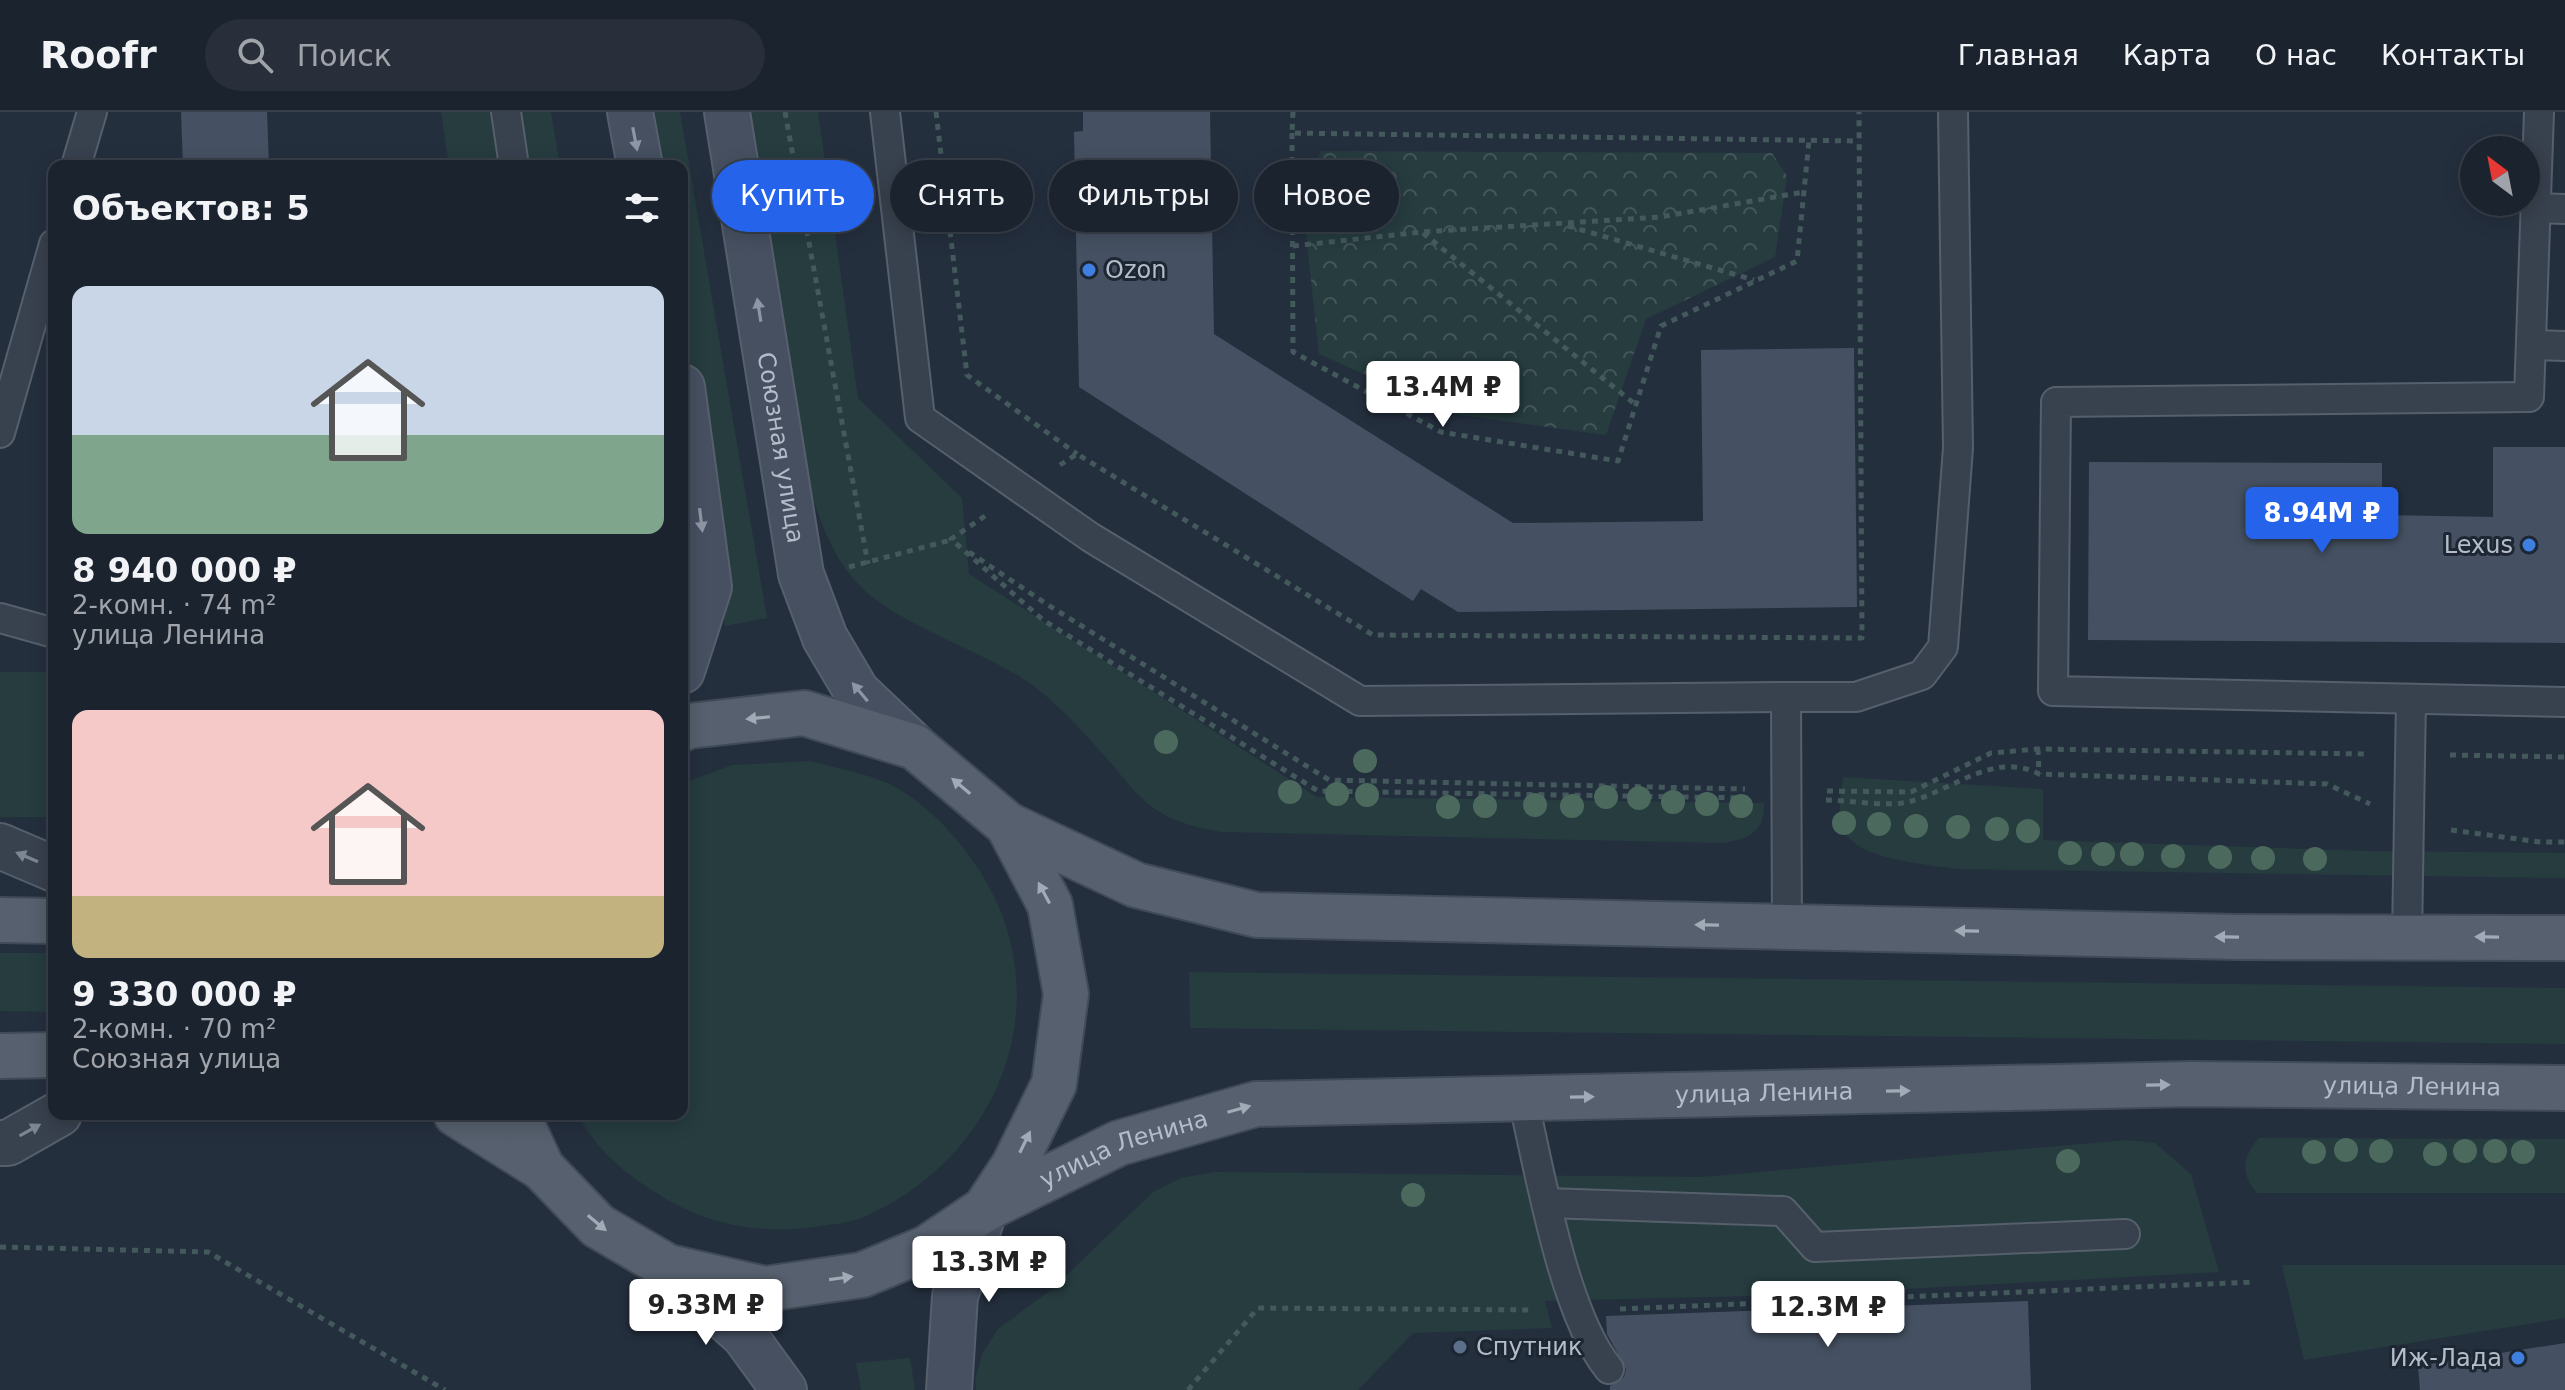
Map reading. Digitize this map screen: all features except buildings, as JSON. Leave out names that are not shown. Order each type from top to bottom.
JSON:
[{"type":"main road","points":[[630,112],[639,160]]},
{"type":"main road","name":"Союзная улица","points":[[727,112],[801,574],[825,638],[857,692],[915,747]]},
{"type":"main road","points":[[688,431],[709,587],[688,652]]},
{"type":"main road","points":[[688,726],[804,713],[915,747],[1008,825],[1136,885],[1257,915],[1787,927],[2565,938]]},
{"type":"main road","points":[[949,1390],[955,1296],[985,1209],[1014,1165],[1054,1084],[1066,994],[1050,905],[1008,825]]},
{"type":"main road","points":[[0,920],[48,921]]},
{"type":"main road","points":[[0,1056],[48,1055]]},
{"type":"main road","name":"улица Ленина","points":[[985,1209],[1119,1143],[1256,1104],[2192,1084],[2565,1088]]},
{"type":"main road","points":[[466,1120],[542,1168],[598,1226],[668,1267],[744,1335],[784,1390]]},
{"type":"main road","points":[[520,1120],[542,1168]]},
{"type":"main road","points":[[668,1267],[765,1289],[862,1275],[927,1248],[985,1209]]},
{"type":"street","points":[[0,846],[48,866]]},
{"type":"street","points":[[0,1143],[8,1143],[48,1120]]},
{"type":"lane","points":[[78,160],[92,112]]},
{"type":"lane","points":[[506,112],[513,160]]},
{"type":"lane","points":[[885,112],[920,418],[1021,491],[1360,701],[1856,697],[1922,675],[1943,647],[1958,448],[1953,112]]},
{"type":"lane","points":[[2538,136],[2539,112]]},
{"type":"lane","points":[[2540,208],[2565,209]]},
{"type":"lane","points":[[2536,216],[2529,397],[2056,402],[2053,691],[2565,702]]},
{"type":"lane","points":[[0,433],[48,265]]},
{"type":"lane","points":[[2531,345],[2565,346]]},
{"type":"lane","points":[[0,618],[48,631]]},
{"type":"lane","points":[[1786,697],[1789,794],[1787,927]]},
{"type":"lane","points":[[2407,937],[2411,699]]},
{"type":"lane","points":[[1523,1099],[1547,1203],[1577,1311],[1592,1348],[1609,1369]]},
{"type":"lane","points":[[1547,1203],[1783,1211],[1815,1247],[2125,1234]]},
{"type":"path","points":[[785,112],[868,564]]},
{"type":"path","points":[[936,112],[967,375],[1077,454],[1373,635],[1862,638],[1859,112]]},
{"type":"path","points":[[1293,112],[1293,352],[1441,432],[1618,461],[1661,326],[1797,261],[1809,141]]},
{"type":"path","points":[[1292,133],[1859,141]]},
{"type":"path","points":[[1293,246],[1422,232],[1660,217],[1804,192]]},
{"type":"path","points":[[1562,224],[1755,281]]},
{"type":"path","points":[[1422,232],[1636,405]]},
{"type":"path","points":[[801,574],[868,564],[951,539],[1077,454]]},
{"type":"path","points":[[951,539],[1043,620],[1318,791],[1911,792],[1991,753],[2038,749],[2565,757]]},
{"type":"path","points":[[951,539],[1048,605],[1329,780],[1789,794],[1910,802],[1993,768],[2021,764],[2039,774],[2327,784],[2408,822],[2525,840],[2565,842]]},
{"type":"path","points":[[2038,749],[2039,774]]},
{"type":"path","points":[[0,1247],[208,1252],[445,1390]]},
{"type":"path","points":[[1188,1390],[1258,1308],[1577,1311],[1864,1302],[2255,1282]]},
{"type":"green space","points":[[441,112],[551,112],[559,160],[448,160]]},
{"type":"green space","points":[[635,112],[680,112],[767,618],[725,626],[688,415],[688,160],[644,160]]},
{"type":"green space","points":[[747,112],[818,112],[825,160],[755,160]]},
{"type":"green space","points":[[1321,151],[1772,153],[1787,176],[1775,257],[1646,319],[1606,435],[1454,414],[1319,354],[1306,232],[1399,232],[1399,160],[1317,160]]},
{"type":"green space","points":[[767,232],[835,232],[858,398],[962,498],[969,574],[1317,797],[1764,803],[1762,821],[1748,836],[1723,843],[1221,832],[1184,823],[1148,804],[1069,718],[1022,678],[913,623],[873,598],[849,573],[833,549],[808,481]]},
{"type":"green space","points":[[0,672],[48,672],[48,817],[0,817]]},
{"type":"green space","points":[[811,761],[869,776],[900,790],[925,808],[957,840],[975,864],[1002,914],[1015,966],[1016,1018],[1005,1068],[983,1114],[951,1156],[910,1191],[851,1221],[802,1228],[765,1229],[730,1224],[696,1214],[650,1189],[621,1168],[597,1143],[581,1120],[688,1120],[688,782],[732,765]]},
{"type":"green space","points":[[1843,777],[2043,789],[2043,840],[2366,851],[2565,853],[2565,878],[1956,869],[1879,855],[1853,842],[1842,827],[1840,805]]},
{"type":"green space","points":[[0,953],[48,953],[48,1012],[0,1011]]},
{"type":"green space","points":[[1189,972],[2565,988],[2565,1044],[1190,1028]]},
{"type":"green space","points":[[2259,1138],[2565,1139],[2565,1193],[2257,1193],[2248,1179],[2245,1166],[2249,1152]]},
{"type":"green space","points":[[2127,1140],[2155,1143],[2191,1174],[2219,1272],[1795,1295],[1545,1301],[1552,1328],[1413,1333],[1358,1390],[976,1390],[975,1380],[982,1354],[998,1329],[1051,1290],[1153,1192],[1181,1178],[1214,1172],[1701,1177]]},
{"type":"green space","points":[[2282,1265],[2565,1265],[2565,1318],[2304,1360]]},
{"type":"green space","points":[[910,1358],[915,1390],[861,1390],[856,1363]]},
{"type":"place","name":"Ozon","points":[[1089,270]]},
{"type":"place","name":"Lexus","points":[[2529,545]]},
{"type":"place","name":"Спутник","points":[[1460,1347]]},
{"type":"place","name":"Иж-Лада","points":[[2518,1358]]}]
